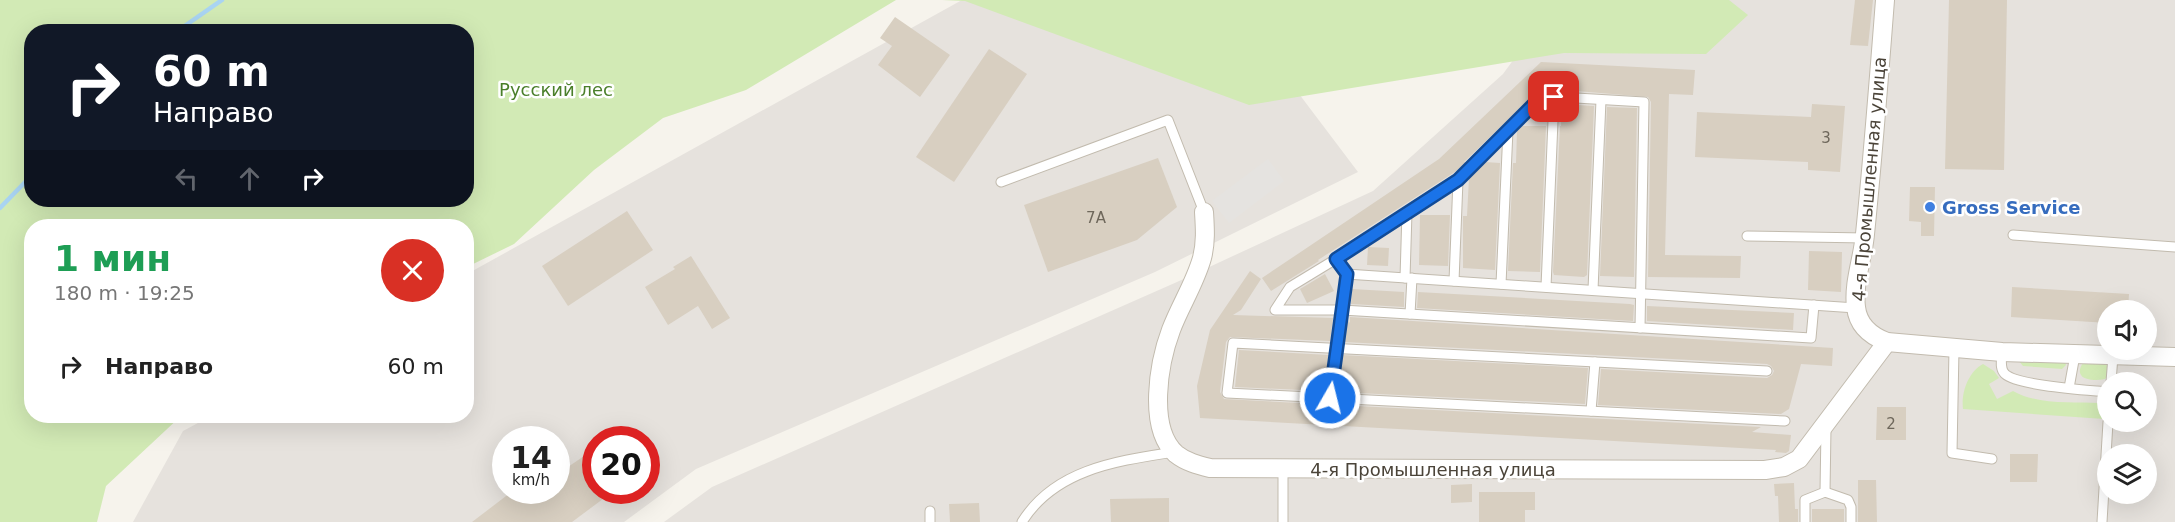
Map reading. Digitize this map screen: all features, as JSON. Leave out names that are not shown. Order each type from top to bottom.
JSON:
[{"type":"street","name":"4-я Промышленная улица","points":[[1886,0],[1865,238],[1857,287],[1856,308],[1861,324],[1873,336],[1887,342],[1953,349],[2097,356]]},
{"type":"street","points":[[1174,452],[1161,426],[1158,408],[1162,361],[1171,332],[1202,259],[1205,239],[1204,212]]},
{"type":"street","name":"4-я Промышленная улица","points":[[1174,452],[1187,461],[1210,468],[1765,470],[1784,467],[1799,459],[1887,342]]},
{"type":"street","name":"4-я Промышленная улица","points":[[2157,357],[2175,357]]},
{"type":"lane","points":[[1640,328],[1644,102],[1542,96],[1458,180],[1290,287],[1275,310],[1342,310],[1640,328],[1811,338],[1814,305]]},
{"type":"lane","points":[[1546,287],[1554,97]]},
{"type":"lane","points":[[1593,290],[1601,100]]},
{"type":"lane","points":[[1001,182],[1168,120],[1204,212]]},
{"type":"lane","points":[[1502,284],[1508,130]]},
{"type":"lane","points":[[1454,281],[1458,180]]},
{"type":"lane","points":[[1407,212],[1410,314]]},
{"type":"lane","points":[[1747,236],[1865,238]]},
{"type":"lane","points":[[2013,236],[2175,247]]},
{"type":"lane","points":[[1330,398],[1347,274],[1336,259]]},
{"type":"lane","points":[[1347,274],[1856,308]]},
{"type":"lane","points":[[1767,371],[1233,343],[1227,393],[1785,421]]},
{"type":"lane","points":[[1953,349],[1952,453],[1992,459]]},
{"type":"lane","points":[[2002,352],[2001,366],[2005,374],[2020,381],[2097,391]]},
{"type":"lane","points":[[2069,388],[2075,355]]},
{"type":"lane","points":[[1591,411],[1595,362]]},
{"type":"lane","points":[[1825,492],[1826,423]]},
{"type":"lane","points":[[2102,522],[2107,432]]},
{"type":"lane","points":[[1022,522],[1030,509],[1052,489],[1076,474],[1118,461],[1174,452]]},
{"type":"lane","points":[[1283,469],[1283,522]]},
{"type":"lane","points":[[1805,522],[1805,500],[1825,492],[1848,500],[1851,507],[1851,522]]},
{"type":"lane","points":[[930,511],[930,522]]},
{"type":"shaded area","points":[[962,0],[1228,0],[1358,172],[1155,272],[696,469],[660,496],[660,426],[582,426],[582,504],[648,504],[624,522],[133,522],[183,431],[198,423],[474,423],[474,270]]},
{"type":"shaded area","points":[[1557,0],[2175,0],[2175,522],[664,522],[712,487],[1177,282],[1373,191],[1503,74]]},
{"type":"shaded area","points":[[1268,159],[1284,181],[1229,223],[1212,201]]},
{"type":"green space","name":"Русский лес","points":[[0,0],[896,0],[746,90],[663,118],[594,170],[514,244],[474,264],[474,219],[24,219],[24,423],[174,423],[106,486],[97,522],[0,522]]},
{"type":"green space","points":[[942,0],[1729,0],[1748,15],[1706,54],[1564,53],[1249,105],[965,1]]},
{"type":"green space","points":[[2019,361],[2065,362],[2066,365],[2062,369],[2023,366]]},
{"type":"green space","points":[[2104,362],[2109,368],[2108,372],[2097,372],[2097,380],[2085,378],[2080,373],[2083,363]]},
{"type":"green space","points":[[1983,364],[1994,371],[1999,378],[1989,384],[1997,399],[2013,391],[2044,401],[2097,403],[2097,419],[1963,409],[1963,396],[1967,384],[1973,372]]},
{"type":"building","points":[[1855,0],[1873,0],[1868,46],[1850,45]]},
{"type":"building","points":[[1949,0],[2007,0],[2004,170],[1945,169]]},
{"type":"building","points":[[895,17],[950,55],[920,97],[878,65],[892,46],[880,38]]},
{"type":"building","points":[[989,49],[1027,74],[954,182],[916,157]]},
{"type":"building","points":[[1541,62],[1695,70],[1693,95],[1669,94],[1665,255],[1741,256],[1740,278],[1648,277],[1651,102],[1648,97],[1541,88],[1464,162],[1466,162],[1461,168],[1271,291],[1262,278],[1439,159]]},
{"type":"building","points":[[1562,104],[1594,106],[1587,275],[1584,277],[1554,275],[1553,272]]},
{"type":"building","points":[[1812,104],[1845,106],[1840,172],[1808,170],[1808,162],[1695,157],[1697,112],[1811,117]]},
{"type":"building","points":[[1607,107],[1637,108],[1634,277],[1600,276]]},
{"type":"building","points":[[1522,126],[1546,126],[1540,272],[1508,271],[1513,163],[1516,163],[1517,131]]},
{"type":"building","points":[[1158,158],[1177,207],[1137,240],[1048,272],[1024,205]]},
{"type":"building","points":[[1485,162],[1500,163],[1495,270],[1463,268],[1463,216],[1467,216],[1469,178]]},
{"type":"building","points":[[1910,187],[1935,187],[1934,236],[1921,236],[1921,222],[1909,221]]},
{"type":"building","points":[[627,211],[653,250],[568,306],[542,266]]},
{"type":"building","points":[[1420,215],[1450,215],[1448,266],[1419,265]]},
{"type":"building","points":[[1368,247],[1389,248],[1388,266],[1367,265]]},
{"type":"building","points":[[1809,251],[1842,252],[1841,292],[1808,290]]},
{"type":"building","points":[[691,256],[730,318],[712,329],[698,306],[668,325],[645,287],[675,269],[673,267]]},
{"type":"building","points":[[1250,271],[1261,279],[1241,310],[1233,315],[1333,318],[1330,341],[1230,337],[1226,342],[1220,392],[1224,399],[1761,427],[1752,432],[1791,435],[1789,451],[1786,453],[1775,452],[1776,450],[1200,418],[1197,386],[1210,330]]},
{"type":"building","points":[[1325,274],[1334,291],[1307,303],[1300,289]]},
{"type":"building","points":[[2012,287],[2129,294],[2129,300],[2097,300],[2097,322],[2011,317]]},
{"type":"building","points":[[1352,289],[1404,292],[1404,307],[1351,304]]},
{"type":"building","points":[[1418,292],[1630,304],[1634,305],[1633,321],[1417,308]]},
{"type":"building","points":[[1647,306],[1794,313],[1793,330],[1647,321]]},
{"type":"building","points":[[1350,317],[1833,348],[1832,366],[1801,364],[1789,409],[1781,414],[1598,405],[1601,369],[1767,378],[1774,371],[1767,364],[1344,342],[1347,319],[1350,323]]},
{"type":"building","points":[[1239,350],[1329,355],[1324,391],[1235,387]]},
{"type":"building","points":[[1342,355],[1588,368],[1585,404],[1338,392]]},
{"type":"building","points":[[1877,407],[1906,407],[1906,440],[1876,440]]},
{"type":"building","points":[[2010,454],[2038,454],[2037,482],[2010,482]]},
{"type":"building","points":[[582,457],[582,504],[596,504],[572,522],[472,522],[496,504],[570,504],[570,466]]},
{"type":"building","points":[[1858,480],[1876,480],[1877,522],[1858,522]]},
{"type":"building","points":[[1794,483],[1798,522],[1779,522],[1778,496],[1775,496],[1774,484]]},
{"type":"building","points":[[1472,484],[1472,502],[1451,503],[1451,485]]},
{"type":"building","points":[[1479,492],[1535,492],[1535,510],[1525,510],[1525,522],[1479,522]]},
{"type":"building","points":[[1169,498],[1169,522],[1111,522],[1110,499]]},
{"type":"building","points":[[979,503],[980,522],[950,522],[949,504]]},
{"type":"building","points":[[1812,509],[1844,509],[1844,522],[1812,522]]},
{"type":"waterway","points":[[188,24],[222,0]]},
{"type":"waterway","points":[[0,208],[24,183]]},
{"type":"place","name":"Gross Service","points":[[1930,207]]},
{"type":"route","points":[[1330,398],[1347,274],[1336,259],[1458,180],[1542,96],[1554,97]]}]
